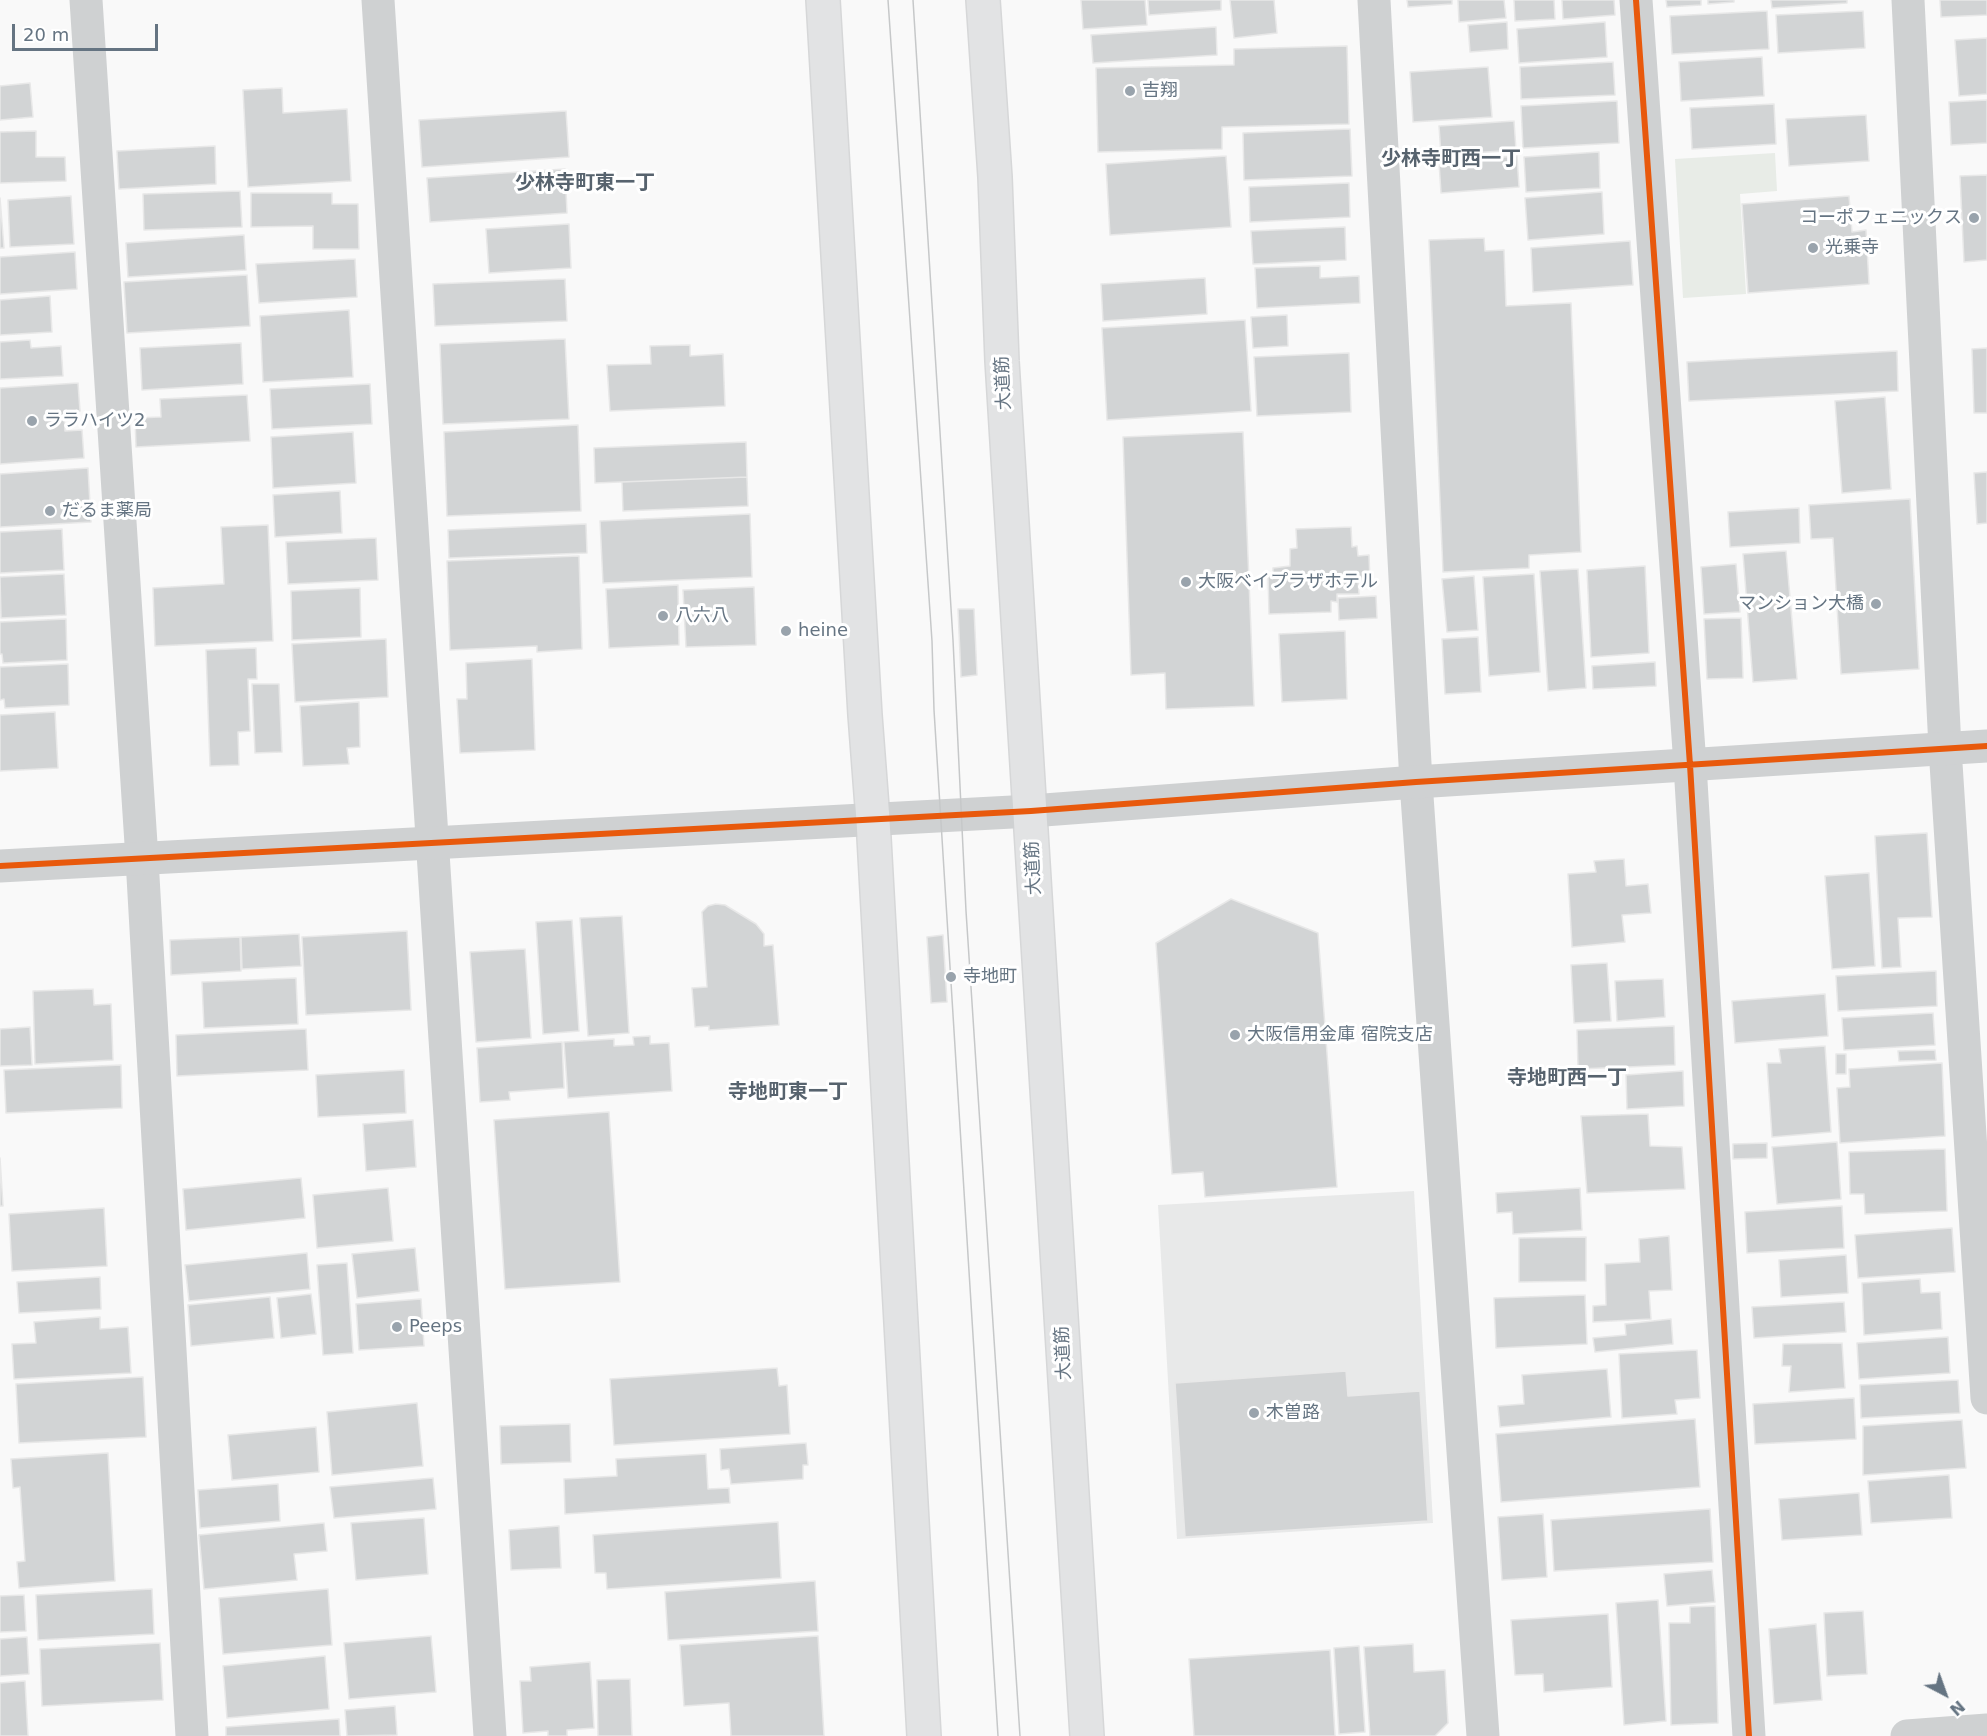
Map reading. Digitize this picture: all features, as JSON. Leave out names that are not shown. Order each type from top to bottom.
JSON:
[{"type":"main road","points":[[824,0],[924,1736]]},
{"type":"main road","name":"大道筋","points":[[982,0],[995,177],[1002,361],[1087,1736]]},
{"type":"street","points":[[86,0],[142,859],[192,1736]]},
{"type":"street","points":[[378,0],[490,1736]]},
{"type":"street","points":[[1374,0],[1416,782],[1483,1736]]},
{"type":"street","points":[[1636,0],[1690,765],[1749,1736]]},
{"type":"street","points":[[1908,0],[1945,748],[1987,1398]]},
{"type":"street","points":[[0,866],[1031,811],[1416,782],[1987,746]]},
{"type":"street","points":[[1907,1736],[1987,1730]]},
{"type":"shaded area","points":[[1775,153],[1777,191],[1740,194],[1746,294],[1683,298],[1675,159]]},
{"type":"shaded area","points":[[1414,1191],[1433,1523],[1177,1539],[1158,1205]]},
{"type":"building","points":[[1081,0],[1145,0],[1147,25],[1083,29]]},
{"type":"building","points":[[1148,0],[1221,0],[1221,10],[1149,15]]},
{"type":"building","points":[[1230,0],[1274,0],[1277,33],[1234,38]]},
{"type":"building","points":[[1407,0],[1452,0],[1452,4],[1408,7]]},
{"type":"building","points":[[1458,0],[1504,0],[1506,18],[1459,22]]},
{"type":"building","points":[[1514,0],[1554,0],[1555,19],[1515,21]]},
{"type":"building","points":[[1562,0],[1614,0],[1615,15],[1563,19]]},
{"type":"building","points":[[1666,0],[1701,0],[1701,5],[1667,7]]},
{"type":"building","points":[[1708,0],[1734,0],[1734,2],[1708,4]]},
{"type":"building","points":[[1771,0],[1847,0],[1847,3],[1772,8]]},
{"type":"building","points":[[1940,0],[1987,0],[1987,15],[1941,17]]},
{"type":"building","points":[[1767,11],[1769,49],[1672,54],[1670,16]]},
{"type":"building","points":[[1863,11],[1865,48],[1778,53],[1776,15]]},
{"type":"building","points":[[1507,22],[1508,49],[1470,52],[1468,25]]},
{"type":"building","points":[[1605,22],[1607,57],[1519,63],[1517,29]]},
{"type":"building","points":[[1216,27],[1217,55],[1093,63],[1091,35]]},
{"type":"building","points":[[1987,38],[1987,94],[1959,96],[1955,40]]},
{"type":"building","points":[[1347,46],[1349,124],[1222,127],[1222,149],[1098,152],[1096,68],[1234,65],[1234,49]]},
{"type":"building","points":[[1762,57],[1764,96],[1681,101],[1679,62]]},
{"type":"building","points":[[1613,62],[1615,95],[1521,99],[1520,67]]},
{"type":"building","points":[[1488,67],[1492,117],[1413,122],[1410,72]]},
{"type":"building","points":[[30,83],[33,117],[0,120],[0,86]]},
{"type":"building","points":[[282,88],[283,113],[347,109],[351,181],[248,187],[243,90]]},
{"type":"building","points":[[1987,100],[1987,143],[1951,145],[1949,102]]},
{"type":"building","points":[[1617,101],[1619,143],[1523,148],[1521,106]]},
{"type":"building","points":[[1774,104],[1776,144],[1692,149],[1690,108]]},
{"type":"building","points":[[566,111],[569,157],[422,167],[419,120]]},
{"type":"building","points":[[1866,115],[1869,161],[1789,166],[1786,119]]},
{"type":"building","points":[[1514,121],[1516,150],[1441,155],[1439,126]]},
{"type":"building","points":[[1350,129],[1352,176],[1244,180],[1243,133]]},
{"type":"building","points":[[36,131],[36,157],[65,157],[66,181],[0,183],[0,132]]},
{"type":"building","points":[[215,146],[216,184],[119,189],[117,151]]},
{"type":"building","points":[[1599,152],[1600,188],[1526,192],[1524,157]]},
{"type":"building","points":[[1226,156],[1231,227],[1110,235],[1106,164]]},
{"type":"building","points":[[1517,156],[1519,187],[1441,193],[1439,162]]},
{"type":"building","points":[[565,169],[567,213],[430,222],[427,178]]},
{"type":"building","name":"コーポフェニックス","points":[[1987,175],[1987,260],[1964,262],[1960,176]]},
{"type":"building","points":[[1349,183],[1350,217],[1250,222],[1249,187]]},
{"type":"building","points":[[240,191],[242,227],[144,230],[143,194]]},
{"type":"building","points":[[1602,192],[1604,234],[1528,240],[1525,198]]},
{"type":"building","points":[[251,193],[332,193],[332,204],[358,204],[359,249],[313,249],[313,226],[251,227]]},
{"type":"building","points":[[71,196],[74,244],[10,247],[8,200]]},
{"type":"building","points":[[1849,196],[1852,232],[1866,230],[1869,284],[1748,293],[1742,204]]},
{"type":"building","points":[[0,198],[4,248],[0,248]]},
{"type":"building","points":[[569,224],[571,268],[489,273],[486,229]]},
{"type":"building","points":[[1345,227],[1346,260],[1253,264],[1251,231]]},
{"type":"building","points":[[244,235],[246,270],[128,277],[126,243]]},
{"type":"building","points":[[1484,238],[1485,251],[1504,250],[1506,306],[1571,303],[1581,552],[1529,555],[1529,568],[1443,572],[1429,240]]},
{"type":"building","points":[[1630,241],[1633,285],[1533,292],[1531,248]]},
{"type":"building","points":[[75,252],[77,289],[0,294],[0,257]]},
{"type":"building","points":[[355,259],[357,297],[259,303],[256,264]]},
{"type":"building","points":[[1320,266],[1320,278],[1359,276],[1360,303],[1257,308],[1255,268]]},
{"type":"building","points":[[247,275],[250,326],[127,333],[124,282]]},
{"type":"building","points":[[1205,278],[1207,314],[1103,321],[1101,284]]},
{"type":"building","points":[[565,279],[567,321],[435,326],[433,284]]},
{"type":"building","points":[[50,296],[52,332],[0,335],[0,300]]},
{"type":"building","points":[[349,310],[353,377],[263,382],[260,316]]},
{"type":"building","points":[[1287,315],[1288,346],[1253,348],[1251,317]]},
{"type":"building","points":[[1245,320],[1251,411],[1107,420],[1102,328]]},
{"type":"building","points":[[565,339],[569,419],[443,424],[440,344]]},
{"type":"building","points":[[30,340],[31,348],[61,346],[63,376],[0,379],[0,342]]},
{"type":"building","points":[[241,343],[243,384],[142,390],[140,348]]},
{"type":"building","points":[[690,345],[690,356],[723,354],[725,406],[610,411],[607,365],[651,364],[650,346]]},
{"type":"building","points":[[1987,348],[1987,413],[1974,413],[1972,349]]},
{"type":"building","points":[[1897,351],[1898,391],[1689,401],[1687,362]]},
{"type":"building","points":[[1349,353],[1351,412],[1257,416],[1254,357]]},
{"type":"building","name":"ララハイツ2","points":[[78,383],[80,411],[64,412],[65,431],[82,430],[84,458],[0,464],[0,388]]},
{"type":"building","points":[[370,384],[372,424],[272,429],[270,389]]},
{"type":"building","points":[[247,395],[250,441],[136,447],[135,418],[161,417],[160,399]]},
{"type":"building","points":[[1885,397],[1891,489],[1842,493],[1835,401]]},
{"type":"building","points":[[578,425],[581,511],[447,516],[444,432]]},
{"type":"building","points":[[353,432],[356,483],[273,488],[271,437]]},
{"type":"building","points":[[1243,432],[1254,706],[1166,709],[1165,673],[1131,675],[1123,437]]},
{"type":"building","points":[[746,442],[747,477],[595,483],[594,448]]},
{"type":"building","points":[[88,468],[91,522],[0,527],[0,474]]},
{"type":"building","points":[[1987,472],[1987,523],[1977,524],[1974,473]]},
{"type":"building","points":[[747,477],[748,506],[623,511],[622,482]]},
{"type":"building","points":[[340,491],[342,533],[275,537],[273,495]]},
{"type":"building","name":"マンション大橋","points":[[1910,499],[1919,669],[1841,674],[1833,538],[1811,539],[1809,505]]},
{"type":"building","points":[[1799,508],[1800,543],[1730,547],[1728,512]]},
{"type":"building","points":[[750,514],[752,577],[603,583],[600,521]]},
{"type":"building","points":[[586,524],[587,553],[449,558],[448,530]]},
{"type":"building","points":[[268,525],[273,641],[155,646],[153,588],[224,584],[221,527]]},
{"type":"building","points":[[1351,527],[1352,547],[1357,546],[1358,556],[1369,555],[1370,580],[1358,581],[1359,594],[1337,594],[1337,602],[1331,601],[1331,612],[1269,614],[1268,575],[1273,575],[1273,568],[1290,566],[1290,549],[1297,548],[1296,529]]},
{"type":"building","points":[[62,529],[64,570],[0,573],[0,532]]},
{"type":"building","points":[[376,538],[378,580],[288,584],[286,542]]},
{"type":"building","points":[[1786,551],[1797,679],[1753,682],[1743,554]]},
{"type":"building","points":[[579,556],[582,649],[537,652],[537,646],[450,650],[447,561]]},
{"type":"building","points":[[1736,564],[1740,612],[1704,614],[1701,567]]},
{"type":"building","points":[[1645,566],[1649,653],[1591,657],[1587,570]]},
{"type":"building","points":[[1578,569],[1586,688],[1548,691],[1540,571]]},
{"type":"building","points":[[64,574],[66,615],[1,618],[0,577]]},
{"type":"building","points":[[1534,574],[1540,672],[1489,676],[1483,577]]},
{"type":"building","points":[[1474,576],[1478,630],[1447,632],[1442,579]]},
{"type":"building","points":[[678,585],[679,645],[609,648],[606,589]]},
{"type":"building","points":[[754,587],[756,645],[686,647],[683,590]]},
{"type":"building","points":[[360,588],[361,637],[292,640],[291,591]]},
{"type":"building","points":[[1376,596],[1377,618],[1339,620],[1338,598]]},
{"type":"building","points":[[958,609],[974,609],[977,675],[961,677]]},
{"type":"building","points":[[1741,618],[1743,678],[1707,679],[1704,619]]},
{"type":"building","points":[[66,619],[67,660],[3,663],[2,654],[0,654],[0,622]]},
{"type":"building","points":[[1345,631],[1347,699],[1282,702],[1279,634]]},
{"type":"building","points":[[1478,637],[1481,692],[1445,694],[1442,639]]},
{"type":"building","points":[[386,639],[388,697],[295,702],[292,644]]},
{"type":"building","points":[[256,648],[257,679],[248,679],[250,731],[238,732],[239,765],[210,766],[206,650]]},
{"type":"building","points":[[532,659],[535,750],[460,753],[457,699],[467,699],[466,663]]},
{"type":"building","points":[[1655,662],[1656,686],[1593,689],[1592,666]]},
{"type":"building","points":[[68,664],[69,705],[5,708],[4,699],[0,700],[0,667]]},
{"type":"building","points":[[252,684],[279,684],[282,752],[255,753]]},
{"type":"building","points":[[359,702],[360,747],[347,748],[349,764],[303,766],[300,706]]},
{"type":"building","points":[[55,712],[58,768],[0,771],[0,715]]},
{"type":"building","points":[[1927,833],[1932,917],[1898,918],[1901,967],[1882,968],[1875,836]]},
{"type":"building","points":[[1624,859],[1626,886],[1648,884],[1651,913],[1622,915],[1625,942],[1572,947],[1568,874],[1596,872],[1594,861]]},
{"type":"building","points":[[1869,873],[1875,966],[1832,969],[1825,876]]},
{"type":"building","points":[[1231,899],[1318,933],[1337,1187],[1205,1197],[1203,1172],[1172,1174],[1156,943]]},
{"type":"building","points":[[725,905],[756,924],[764,934],[764,946],[773,945],[779,1025],[709,1030],[709,1026],[695,1027],[692,988],[707,987],[702,912],[708,906]]},
{"type":"building","points":[[622,916],[629,1033],[588,1036],[580,918]]},
{"type":"building","points":[[572,920],[579,1031],[543,1034],[536,922]]},
{"type":"building","points":[[407,931],[411,1010],[306,1015],[302,937]]},
{"type":"building","points":[[299,934],[301,966],[242,969],[241,937]]},
{"type":"building","points":[[943,935],[947,1002],[931,1003],[927,937]]},
{"type":"building","points":[[240,937],[241,971],[171,975],[170,940]]},
{"type":"building","points":[[525,949],[531,1038],[476,1042],[470,952]]},
{"type":"building","points":[[1607,963],[1611,1021],[1574,1023],[1571,965]]},
{"type":"building","points":[[1936,971],[1937,1006],[1838,1011],[1836,976]]},
{"type":"building","points":[[296,978],[298,1024],[204,1028],[202,982]]},
{"type":"building","points":[[1663,979],[1665,1017],[1617,1021],[1615,981]]},
{"type":"building","points":[[93,989],[94,1005],[111,1004],[113,1060],[35,1064],[33,991]]},
{"type":"building","points":[[1825,994],[1828,1036],[1735,1043],[1732,1001]]},
{"type":"building","points":[[1933,1013],[1935,1045],[1844,1050],[1842,1018]]},
{"type":"building","points":[[1674,1026],[1675,1065],[1578,1069],[1577,1030]]},
{"type":"building","points":[[30,1027],[32,1065],[0,1066],[0,1029]]},
{"type":"building","points":[[306,1029],[308,1070],[177,1076],[176,1035]]},
{"type":"building","points":[[650,1036],[650,1044],[669,1043],[672,1091],[568,1098],[564,1042],[614,1039],[614,1046],[634,1045],[633,1037]]},
{"type":"building","points":[[562,1042],[564,1088],[509,1092],[510,1100],[480,1102],[477,1048]]},
{"type":"building","points":[[1825,1046],[1831,1132],[1772,1137],[1767,1063],[1781,1063],[1779,1049]]},
{"type":"building","points":[[1935,1050],[1936,1060],[1899,1061],[1898,1051]]},
{"type":"building","points":[[1836,1054],[1846,1054],[1846,1074],[1836,1074]]},
{"type":"building","points":[[1942,1063],[1945,1136],[1840,1143],[1837,1088],[1850,1087],[1849,1069]]},
{"type":"building","points":[[121,1065],[122,1108],[6,1113],[4,1070]]},
{"type":"building","points":[[404,1070],[406,1113],[318,1117],[316,1075]]},
{"type":"building","points":[[1683,1071],[1684,1106],[1627,1109],[1626,1075]]},
{"type":"building","points":[[609,1112],[620,1282],[505,1289],[494,1120]]},
{"type":"building","points":[[1648,1114],[1650,1146],[1682,1147],[1685,1189],[1587,1193],[1581,1116]]},
{"type":"building","points":[[413,1120],[416,1167],[366,1171],[363,1124]]},
{"type":"building","points":[[1837,1142],[1841,1199],[1777,1204],[1772,1147]]},
{"type":"building","points":[[1767,1143],[1767,1158],[1733,1159],[1733,1144]]},
{"type":"building","points":[[1945,1149],[1947,1211],[1865,1214],[1864,1194],[1850,1194],[1849,1152]]},
{"type":"building","points":[[0,1158],[3,1206],[0,1206]]},
{"type":"building","points":[[301,1178],[305,1218],[186,1230],[183,1189]]},
{"type":"building","points":[[388,1188],[393,1241],[317,1248],[313,1195]]},
{"type":"building","points":[[1580,1188],[1582,1230],[1513,1234],[1512,1212],[1497,1213],[1496,1193]]},
{"type":"building","points":[[1842,1206],[1844,1248],[1747,1253],[1745,1212]]},
{"type":"building","points":[[104,1208],[107,1266],[12,1271],[9,1214]]},
{"type":"building","points":[[1952,1228],[1955,1272],[1858,1278],[1855,1235]]},
{"type":"building","points":[[1669,1236],[1672,1290],[1649,1291],[1651,1319],[1593,1322],[1593,1306],[1606,1305],[1605,1264],[1640,1262],[1639,1239]]},
{"type":"building","points":[[1586,1237],[1586,1281],[1519,1282],[1519,1238]]},
{"type":"building","points":[[415,1248],[419,1291],[357,1298],[352,1254]]},
{"type":"building","points":[[307,1253],[310,1289],[189,1301],[185,1265]]},
{"type":"building","points":[[1846,1255],[1848,1293],[1781,1297],[1779,1260]]},
{"type":"building","points":[[347,1263],[353,1353],[323,1355],[317,1265]]},
{"type":"building","points":[[100,1277],[101,1309],[19,1313],[17,1282]]},
{"type":"building","points":[[1920,1279],[1921,1293],[1940,1292],[1942,1329],[1864,1335],[1862,1283]]},
{"type":"building","points":[[311,1294],[316,1334],[281,1338],[277,1298]]},
{"type":"building","points":[[1585,1295],[1587,1344],[1496,1348],[1494,1298]]},
{"type":"building","points":[[270,1297],[274,1338],[191,1346],[188,1305]]},
{"type":"building","points":[[421,1299],[424,1346],[359,1350],[356,1304]]},
{"type":"building","points":[[1844,1302],[1846,1332],[1754,1338],[1752,1307]]},
{"type":"building","points":[[100,1317],[100,1329],[128,1327],[131,1373],[14,1379],[12,1344],[36,1343],[34,1322]]},
{"type":"building","points":[[1671,1319],[1673,1344],[1595,1352],[1593,1338],[1626,1335],[1625,1324]]},
{"type":"building","points":[[1948,1337],[1950,1373],[1859,1379],[1857,1343]]},
{"type":"building","points":[[1842,1343],[1845,1388],[1789,1392],[1791,1366],[1782,1366],[1783,1344]]},
{"type":"building","points":[[1697,1350],[1700,1398],[1675,1400],[1677,1414],[1622,1418],[1619,1354]]},
{"type":"building","points":[[777,1368],[779,1386],[787,1385],[790,1434],[614,1445],[610,1379]]},
{"type":"building","points":[[1607,1369],[1611,1417],[1500,1427],[1498,1406],[1524,1404],[1522,1375]]},
{"type":"building","points":[[1346,1371],[1348,1396],[1420,1391],[1428,1521],[1185,1537],[1175,1383]]},
{"type":"building","points":[[143,1377],[146,1437],[19,1443],[16,1384]]},
{"type":"building","points":[[1958,1380],[1960,1413],[1861,1418],[1860,1385]]},
{"type":"building","points":[[1854,1398],[1856,1439],[1755,1444],[1753,1404]]},
{"type":"building","points":[[417,1403],[423,1466],[332,1475],[327,1412]]},
{"type":"building","points":[[1695,1419],[1700,1487],[1501,1502],[1496,1434]]},
{"type":"building","points":[[1962,1420],[1966,1468],[1863,1475],[1863,1426]]},
{"type":"building","points":[[570,1424],[571,1462],[501,1464],[500,1426]]},
{"type":"building","points":[[316,1427],[319,1472],[232,1480],[228,1435]]},
{"type":"building","points":[[806,1443],[808,1465],[803,1465],[803,1479],[731,1484],[729,1469],[721,1470],[720,1449]]},
{"type":"building","points":[[108,1453],[115,1581],[19,1588],[17,1562],[25,1561],[20,1487],[13,1488],[11,1459]]},
{"type":"building","points":[[706,1454],[708,1489],[729,1488],[730,1503],[565,1514],[564,1479],[617,1476],[616,1459]]},
{"type":"building","points":[[1949,1475],[1952,1518],[1871,1523],[1868,1481]]},
{"type":"building","points":[[433,1478],[436,1509],[334,1518],[330,1487]]},
{"type":"building","points":[[278,1484],[280,1521],[200,1528],[198,1490]]},
{"type":"building","points":[[1859,1493],[1862,1535],[1782,1540],[1779,1499]]},
{"type":"building","points":[[1710,1509],[1713,1562],[1554,1571],[1551,1520]]},
{"type":"building","points":[[1543,1514],[1547,1577],[1502,1580],[1498,1517]]},
{"type":"building","points":[[424,1518],[428,1574],[356,1580],[351,1523]]},
{"type":"building","points":[[778,1522],[781,1578],[607,1589],[606,1573],[595,1573],[593,1535]]},
{"type":"building","points":[[324,1523],[327,1551],[294,1554],[297,1580],[204,1589],[199,1535]]},
{"type":"building","points":[[559,1526],[561,1568],[511,1570],[509,1530]]},
{"type":"building","points":[[1712,1570],[1715,1602],[1667,1606],[1664,1574]]},
{"type":"building","points":[[815,1581],[818,1631],[668,1640],[665,1592]]},
{"type":"building","points":[[152,1589],[154,1634],[38,1640],[36,1595]]},
{"type":"building","points":[[328,1589],[332,1645],[223,1654],[219,1598]]},
{"type":"building","points":[[24,1595],[26,1631],[0,1632],[0,1596]]},
{"type":"building","points":[[1658,1600],[1666,1721],[1624,1725],[1616,1603]]},
{"type":"building","points":[[1715,1606],[1718,1723],[1671,1725],[1669,1623],[1690,1623],[1690,1607]]},
{"type":"building","points":[[1863,1611],[1867,1674],[1827,1676],[1824,1613]]},
{"type":"building","points":[[1608,1614],[1612,1687],[1544,1692],[1543,1674],[1515,1675],[1511,1620]]},
{"type":"building","points":[[1816,1624],[1822,1700],[1774,1704],[1769,1629]]},
{"type":"building","points":[[431,1636],[436,1692],[349,1699],[344,1643]]},
{"type":"building","points":[[818,1636],[824,1736],[731,1736],[729,1703],[684,1706],[680,1645]]},
{"type":"building","points":[[27,1637],[29,1674],[0,1676],[0,1639]]},
{"type":"building","points":[[160,1643],[163,1700],[42,1706],[40,1649]]},
{"type":"building","points":[[1413,1644],[1414,1672],[1445,1670],[1448,1723],[1435,1736],[1370,1736],[1364,1647]]},
{"type":"building","points":[[1359,1646],[1365,1732],[1339,1734],[1334,1648]]},
{"type":"building","points":[[1330,1650],[1335,1736],[1194,1736],[1189,1659]]},
{"type":"building","points":[[325,1656],[329,1709],[227,1718],[223,1666]]},
{"type":"building","points":[[590,1662],[594,1728],[567,1730],[567,1736],[548,1736],[548,1731],[523,1733],[520,1681],[531,1681],[530,1667]]},
{"type":"building","points":[[630,1679],[632,1736],[598,1736],[597,1680]]},
{"type":"building","points":[[25,1681],[28,1736],[0,1736],[0,1683]]},
{"type":"building","points":[[395,1706],[397,1735],[347,1736],[345,1710]]},
{"type":"building","points":[[339,1719],[340,1736],[226,1736],[226,1727]]},
{"type":"tram line","points":[[888,0],[932,641],[934,710],[998,1736]]},
{"type":"tram line","points":[[913,0],[953,640],[966,911],[1020,1736]]},
{"type":"cycle path","points":[[1636,0],[1690,765],[1749,1736]]},
{"type":"cycle path","points":[[0,866],[1031,811],[1416,782],[1987,746]]},
{"type":"place","name":"吉翔","points":[[1130,91]]},
{"type":"place","name":"コーポフェニックス","points":[[1974,218]]},
{"type":"place","name":"光乗寺","points":[[1813,248]]},
{"type":"place","name":"ララハイツ2","points":[[32,421]]},
{"type":"place","name":"だるま薬局","points":[[50,511]]},
{"type":"place","name":"大阪ベイプラザホテル","points":[[1186,582]]},
{"type":"place","name":"マンション大橋","points":[[1876,604]]},
{"type":"place","name":"八六八","points":[[663,616]]},
{"type":"place","name":"heine","points":[[786,631]]},
{"type":"place","name":"寺地町","points":[[951,977]]},
{"type":"place","name":"大阪信用金庫 宿院支店","points":[[1235,1035]]},
{"type":"place","name":"Peeps","points":[[397,1327]]},
{"type":"place","name":"木曽路","points":[[1254,1413]]},
{"type":"district","name":"少林寺町西一丁","points":[[1451,160]]},
{"type":"district","name":"少林寺町東一丁","points":[[585,184]]},
{"type":"district","name":"寺地町西一丁","points":[[1567,1079]]},
{"type":"district","name":"寺地町東一丁","points":[[788,1093]]}]
